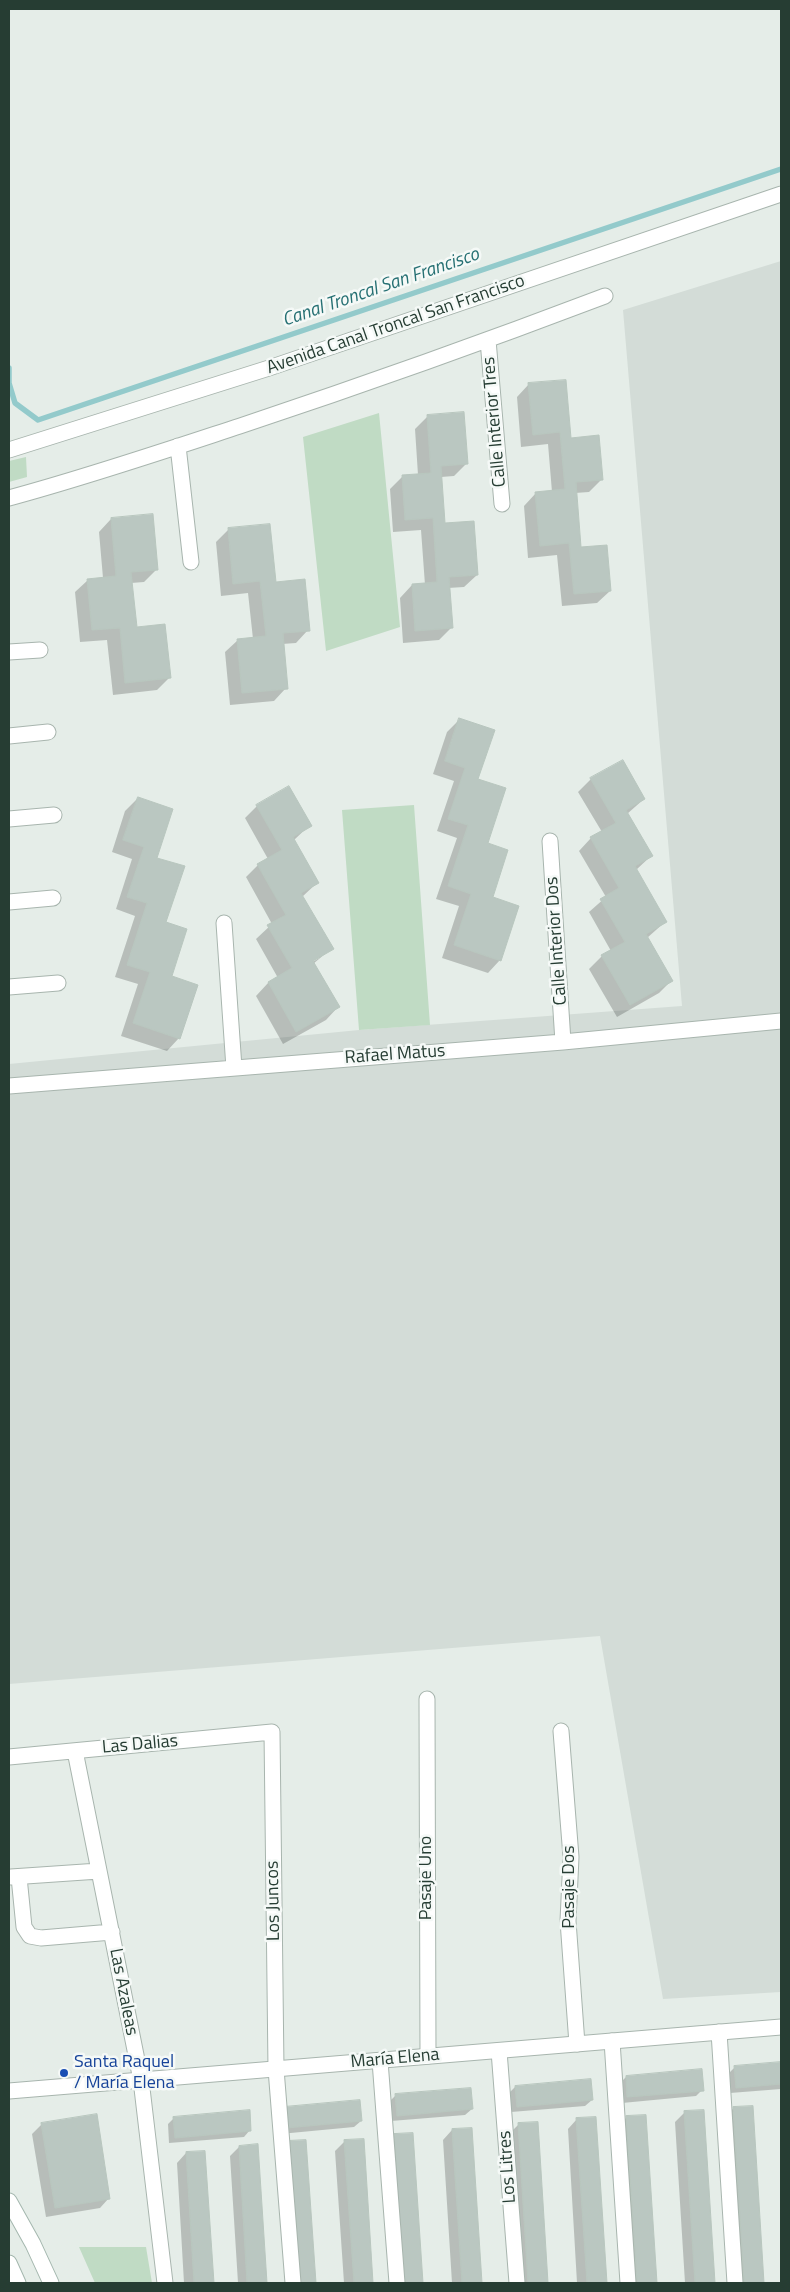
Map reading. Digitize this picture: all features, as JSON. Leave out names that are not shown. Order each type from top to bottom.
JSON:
[{"type":"street","name":"Avenida Canal Troncal San Francisco","points":[[9,450],[269,368],[781,194]]},
{"type":"street","points":[[9,498],[178,446],[488,340],[604,296]]},
{"type":"street","name":"Calle Interior Tres","points":[[488,340],[502,504]]},
{"type":"street","points":[[178,446],[191,562]]},
{"type":"street","points":[[9,652],[40,650]]},
{"type":"street","points":[[9,736],[48,732]]},
{"type":"street","points":[[9,818],[54,815]]},
{"type":"street","name":"Calle Interior Dos","points":[[550,841],[563,1042]]},
{"type":"street","points":[[9,902],[53,898]]},
{"type":"street","points":[[224,923],[234,1068]]},
{"type":"street","points":[[9,987],[58,983]]},
{"type":"street","name":"Rafael Matus","points":[[9,1086],[563,1042],[781,1021]]},
{"type":"street","name":"Pasaje Uno","points":[[426,1700],[428,2056]]},
{"type":"street","name":"Pasaje Dos","points":[[561,1731],[571,1857],[568,1921],[577,2044]]},
{"type":"street","name":"Las Dalias","points":[[9,1757],[272,1732]]},
{"type":"street","name":"Los Juncos","points":[[272,1732],[276,2069],[293,2283]]},
{"type":"street","name":"Las Azaleas","points":[[75,1750],[141,2080],[165,2283]]},
{"type":"street","name":"Las Azaleas","points":[[99,1871],[14,1877],[24,1927],[30,1936],[42,1938],[112,1932]]},
{"type":"street","name":"María Elena","points":[[9,2091],[781,2027]]},
{"type":"street","points":[[718,2032],[735,2283]]},
{"type":"street","points":[[612,2041],[628,2283]]},
{"type":"street","name":"Los Litres","points":[[499,2051],[517,2283]]},
{"type":"street","points":[[380,2061],[397,2283]]},
{"type":"street","points":[[9,2201],[33,2244],[51,2283]]},
{"type":"street","points":[[9,2263],[18,2283]]},
{"type":"shaded area","points":[[781,261],[781,1992],[663,1999],[600,1636],[9,1684],[9,1064],[359,1030],[682,1006],[623,310]]},
{"type":"green space","points":[[379,413],[400,627],[326,651],[303,437]]},
{"type":"green space","points":[[26,457],[27,477],[9,482],[9,461]]},
{"type":"green space","points":[[414,805],[430,1025],[359,1030],[342,810]]},
{"type":"green space","points":[[79,2247],[146,2247],[152,2283],[95,2283]]},
{"type":"building","points":[[566,380],[571,438],[599,435],[603,480],[576,482],[581,547],[607,545],[611,591],[574,594],[569,543],[540,546],[535,492],[565,489],[560,432],[533,435],[528,383]]},
{"type":"building","points":[[464,412],[468,464],[441,466],[445,523],[474,521],[478,575],[449,577],[453,628],[415,631],[412,584],[437,582],[433,518],[405,520],[402,475],[431,473],[427,415]]},
{"type":"building","points":[[153,514],[158,570],[131,572],[137,627],[165,624],[171,678],[125,683],[120,628],[92,630],[87,579],[116,576],[111,518]]},
{"type":"building","points":[[270,524],[276,582],[305,579],[310,631],[283,633],[288,689],[242,693],[237,639],[266,636],[260,581],[233,584],[228,528]]},
{"type":"building","points":[[459,718],[495,730],[478,779],[506,788],[488,843],[508,850],[493,897],[519,906],[501,961],[454,945],[471,894],[448,886],[468,825],[448,819],[465,768],[445,761]]},
{"type":"building","points":[[623,760],[645,799],[626,810],[653,856],[635,866],[667,922],[646,934],[673,981],[630,1005],[601,955],[625,942],[600,899],[619,888],[590,837],[616,823],[590,778]]},
{"type":"building","points":[[289,786],[312,826],[293,837],[319,883],[301,893],[334,949],[313,961],[340,1007],[296,1032],[268,982],[292,968],[267,925],[286,915],[257,864],[282,850],[256,805]]},
{"type":"building","points":[[138,797],[173,809],[157,858],[185,866],[166,922],[187,929],[172,976],[198,985],[180,1039],[133,1023],[150,972],[127,965],[147,903],[127,897],[144,847],[123,840]]},
{"type":"building","points":[[781,2062],[781,2084],[736,2088],[734,2066]]},
{"type":"building","points":[[702,2069],[704,2091],[627,2097],[626,2076]]},
{"type":"building","points":[[591,2079],[593,2100],[517,2107],[515,2086]]},
{"type":"building","points":[[471,2088],[473,2109],[397,2116],[395,2094]]},
{"type":"building","points":[[360,2100],[362,2121],[286,2128],[284,2107]]},
{"type":"building","points":[[753,2106],[764,2283],[744,2283],[733,2107]]},
{"type":"building","points":[[250,2110],[251,2131],[175,2138],[173,2117]]},
{"type":"building","points":[[704,2110],[715,2283],[695,2283],[684,2111]]},
{"type":"building","points":[[97,2114],[110,2199],[55,2208],[41,2123]]},
{"type":"building","points":[[646,2115],[657,2283],[637,2283],[626,2116]]},
{"type":"building","points":[[596,2117],[607,2283],[587,2283],[576,2118]]},
{"type":"building","points":[[538,2122],[548,2283],[528,2283],[518,2123]]},
{"type":"building","points":[[472,2128],[482,2283],[462,2283],[452,2129]]},
{"type":"building","points":[[413,2133],[423,2283],[403,2283],[394,2134]]},
{"type":"building","points":[[364,2139],[373,2283],[354,2283],[344,2140]]},
{"type":"building","points":[[306,2140],[316,2283],[296,2283],[287,2141]]},
{"type":"building","points":[[258,2144],[267,2283],[247,2283],[239,2146]]},
{"type":"building","points":[[205,2151],[214,2283],[194,2283],[186,2152]]},
{"type":"waterway","name":"Canal Troncal San Francisco","points":[[9,383],[15,403],[38,420],[781,169]]},
{"type":"waterway","points":[[9,368],[9,383]]},
{"type":"place","name":"Santa Raquel / María Elena","points":[[64,2073]]}]
